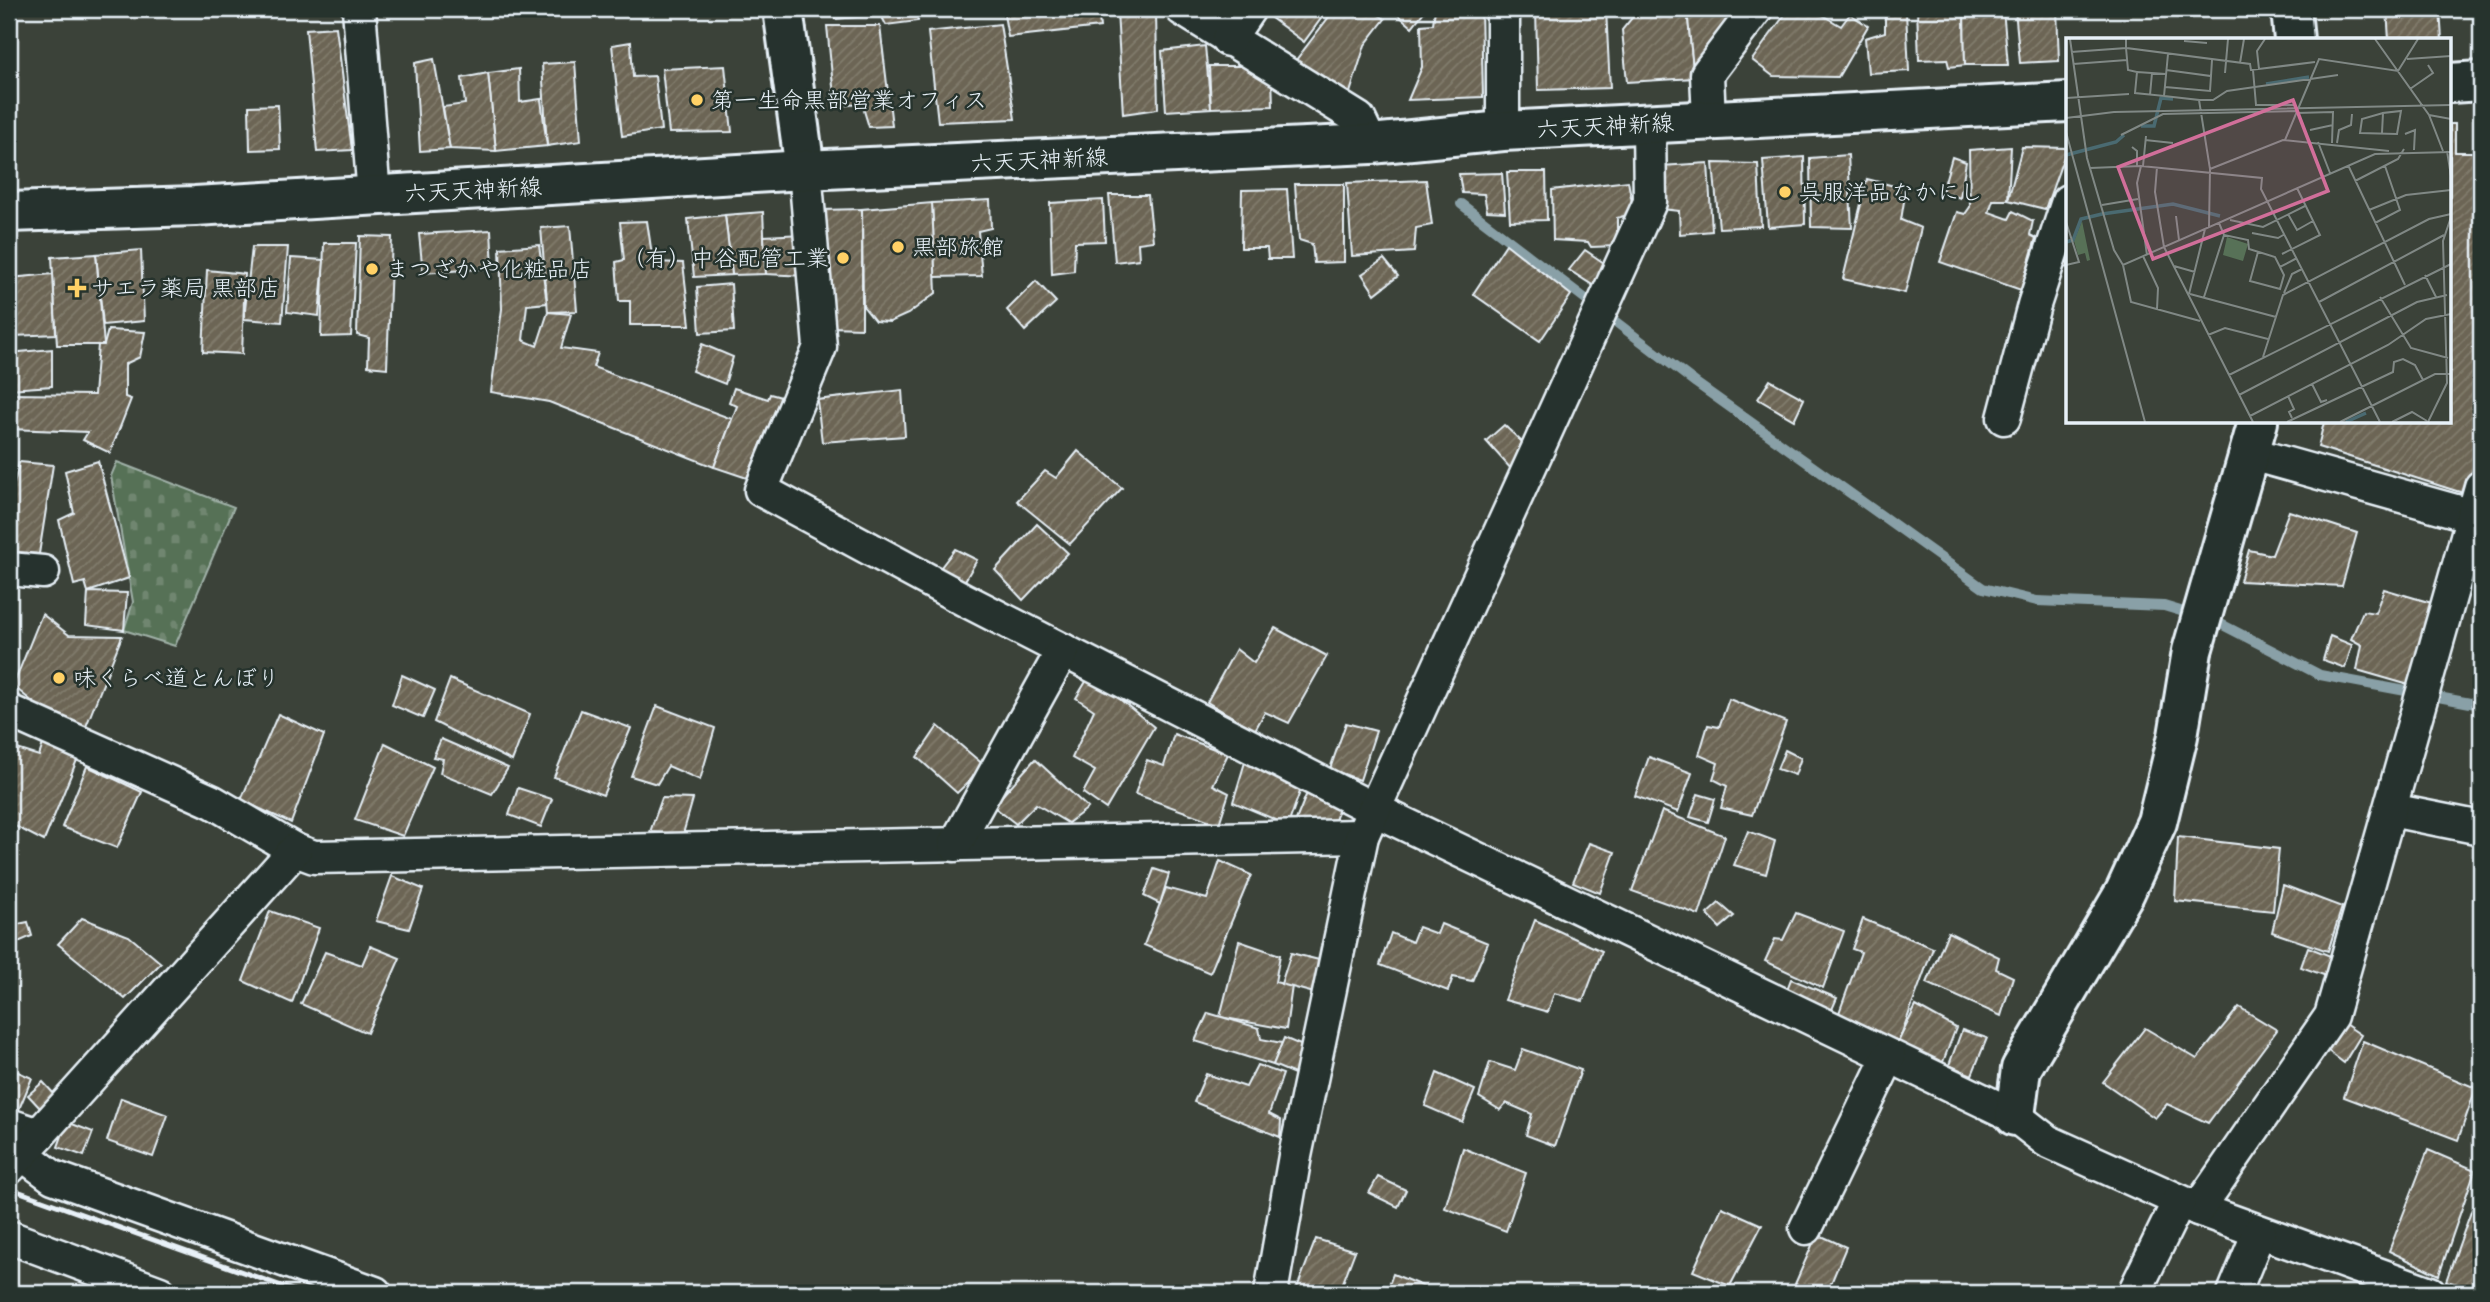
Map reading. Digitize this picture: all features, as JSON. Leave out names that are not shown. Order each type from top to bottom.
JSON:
[{"type":"main road","points":[[783,9],[805,170]]},
{"type":"main road","points":[[2291,9],[2294,38]]},
{"type":"main road","points":[[2452,83],[2481,81]]},
{"type":"main road","name":"六天天神新線","points":[[9,212],[374,196],[805,170],[1371,144],[1503,131],[2066,102]]},
{"type":"main road","points":[[2015,1116],[2021,1069],[2125,892],[2157,822],[2178,736],[2193,651],[2253,437]]},
{"type":"street","points":[[359,9],[374,196]]},
{"type":"street","points":[[1182,9],[1359,119],[1371,144]]},
{"type":"street","points":[[1228,40],[1249,9]]},
{"type":"street","points":[[1503,9],[1503,131]]},
{"type":"street","points":[[1709,120],[1707,74],[1756,9]]},
{"type":"street","points":[[1271,1293],[1296,1156],[1368,822],[1650,202],[1649,125]]},
{"type":"street","points":[[805,170],[820,347],[761,490],[1063,650],[1368,822],[1889,1056],[2015,1116],[2046,1141],[2189,1205],[2430,1293]]},
{"type":"street","points":[[2004,418],[2034,305],[2066,209]]},
{"type":"street","points":[[2134,1293],[2189,1205],[2331,1016],[2477,501],[2253,437]]},
{"type":"street","points":[[9,569],[43,572]]},
{"type":"street","points":[[955,845],[1063,650]]},
{"type":"street","points":[[12,720],[213,802],[295,850],[314,857],[955,845],[1368,822]]},
{"type":"street","points":[[2391,810],[2481,828]]},
{"type":"street","points":[[23,1152],[295,850]]},
{"type":"street","points":[[1806,1228],[1889,1056]]},
{"type":"street","points":[[9,1125],[23,1152],[53,1177],[375,1293]]},
{"type":"street","points":[[2234,1293],[2259,1232]]},
{"type":"street","points":[[9,1237],[160,1293]]},
{"type":"green space","points":[[117,462],[234,507],[175,646],[124,630],[133,602],[111,476]]},
{"type":"building","points":[[833,9],[917,9],[918,21],[886,25],[881,15],[835,19]]},
{"type":"building","points":[[1003,9],[1098,9],[1100,27],[1008,37]]},
{"type":"building","points":[[1259,9],[1328,9],[1304,42]]},
{"type":"building","points":[[1335,9],[1370,9],[1385,19],[1365,45],[1349,96],[1296,60]]},
{"type":"building","points":[[1403,9],[1426,9],[1412,27],[1398,15]]},
{"type":"building","points":[[1435,9],[1481,9],[1483,97],[1408,100],[1422,67],[1421,25],[1433,24]]},
{"type":"building","points":[[1536,9],[1606,9],[1610,88],[1538,90]]},
{"type":"building","points":[[1639,9],[1687,9],[1694,78],[1627,82],[1622,30]]},
{"type":"building","points":[[1687,9],[1739,9],[1694,78]]},
{"type":"building","points":[[1789,9],[1812,9],[1841,26],[1850,14],[1868,26],[1838,77],[1773,76],[1752,60]]},
{"type":"building","points":[[1917,9],[1964,9],[1965,65],[1949,67],[1947,59],[1919,60]]},
{"type":"building","points":[[1964,9],[2003,9],[2008,65],[1965,65]]},
{"type":"building","points":[[2015,9],[2057,9],[2059,61],[2020,63]]},
{"type":"building","points":[[2387,9],[2440,9],[2442,38],[2389,38]]},
{"type":"building","points":[[1117,11],[1156,13],[1158,109],[1123,114]]},
{"type":"building","points":[[1885,12],[1906,12],[1909,71],[1868,73],[1865,38],[1885,32]]},
{"type":"building","points":[[1000,24],[1015,119],[938,122],[928,32]]},
{"type":"building","points":[[827,26],[880,26],[892,126],[869,127],[862,104],[835,106]]},
{"type":"building","points":[[336,27],[352,150],[317,152],[306,29]]},
{"type":"building","points":[[631,42],[633,77],[655,76],[661,130],[622,136],[612,45]]},
{"type":"building","points":[[1205,46],[1211,108],[1166,111],[1162,51]]},
{"type":"building","points":[[434,59],[450,149],[420,151],[415,63]]},
{"type":"building","points":[[575,62],[581,141],[547,146],[542,64]]},
{"type":"building","name":"第一生命黒部営業オフィス","points":[[725,66],[732,132],[669,133],[662,69]]},
{"type":"building","points":[[1209,66],[1247,66],[1272,77],[1273,106],[1211,108]]},
{"type":"building","points":[[519,69],[520,102],[541,99],[547,146],[496,151],[488,73]]},
{"type":"building","points":[[488,73],[496,151],[450,149],[443,107],[465,104],[462,78]]},
{"type":"building","points":[[278,105],[280,149],[250,150],[249,106]]},
{"type":"building","points":[[2452,124],[2455,124],[2455,152],[2481,152],[2481,440],[2466,494],[2318,447],[2324,424],[2452,424]]},
{"type":"building","points":[[2011,147],[2008,200],[1993,200],[1989,212],[2009,219],[2013,211],[2033,221],[2030,235],[2036,238],[2021,290],[1940,262],[1957,212],[1965,214],[1970,207],[1969,150]]},
{"type":"building","points":[[2022,147],[2066,148],[2045,209],[2008,200]]},
{"type":"building","points":[[1848,155],[1852,228],[1811,227],[1810,158]]},
{"type":"building","name":"呉服洋品なかにし","points":[[1804,157],[1805,224],[1768,227],[1763,160]]},
{"type":"building","points":[[1952,157],[1966,162],[1960,198],[1942,192]]},
{"type":"building","points":[[1708,163],[1712,231],[1680,234],[1679,211],[1662,209],[1661,166]]},
{"type":"building","points":[[1713,163],[1758,164],[1761,226],[1719,228]]},
{"type":"building","points":[[1507,172],[1546,172],[1547,220],[1510,221]]},
{"type":"building","points":[[1502,173],[1505,212],[1487,211],[1484,194],[1462,193],[1459,174]]},
{"type":"building","points":[[1867,179],[1906,189],[1901,220],[1921,228],[1905,293],[1843,279]]},
{"type":"building","points":[[1426,180],[1432,225],[1416,228],[1414,252],[1352,256],[1347,183]]},
{"type":"building","points":[[1628,181],[1634,213],[1617,218],[1617,246],[1591,247],[1588,242],[1553,240],[1552,190]]},
{"type":"building","points":[[1295,184],[1344,184],[1344,262],[1314,263],[1312,244],[1299,240]]},
{"type":"building","points":[[1287,189],[1292,259],[1268,259],[1267,248],[1241,248],[1242,190]]},
{"type":"building","points":[[1109,195],[1148,195],[1153,241],[1138,243],[1139,259],[1115,262]]},
{"type":"building","points":[[990,200],[991,228],[978,231],[982,276],[935,277],[932,203]]},
{"type":"building","points":[[1103,200],[1105,241],[1075,242],[1074,271],[1052,274],[1050,203]]},
{"type":"building","points":[[932,203],[936,293],[908,314],[890,322],[875,321],[863,306],[862,209]]},
{"type":"building","name":"（有）中谷配管工業","points":[[862,209],[862,328],[829,327],[821,210]]},
{"type":"building","points":[[763,212],[766,274],[732,275],[725,215]]},
{"type":"building","points":[[725,215],[732,275],[694,277],[688,219]]},
{"type":"building","points":[[647,221],[653,262],[683,263],[690,325],[630,325],[630,301],[619,301],[616,262],[624,260],[620,222]]},
{"type":"building","points":[[570,226],[577,311],[548,312],[541,228]]},
{"type":"building","points":[[491,230],[493,268],[423,273],[419,234]]},
{"type":"building","points":[[803,234],[805,276],[766,274],[764,236]]},
{"type":"building","points":[[2066,234],[2066,267],[2058,265]]},
{"type":"building","points":[[360,236],[392,237],[387,368],[368,366],[369,338],[357,335]]},
{"type":"building","points":[[324,243],[356,243],[351,336],[321,337]]},
{"type":"building","points":[[1506,244],[1571,295],[1540,341],[1473,294]]},
{"type":"building","points":[[539,245],[547,303],[527,305],[523,340],[537,346],[548,312],[571,314],[561,348],[598,353],[593,367],[732,419],[714,467],[549,402],[491,392],[502,309],[500,248]]},
{"type":"building","points":[[252,247],[288,247],[282,322],[244,319]]},
{"type":"building","points":[[141,250],[144,321],[103,325],[96,254]]},
{"type":"building","points":[[1585,250],[1607,265],[1594,286],[1569,270]]},
{"type":"building","points":[[96,254],[104,345],[57,345],[52,257]]},
{"type":"building","points":[[291,258],[324,260],[319,316],[287,312]]},
{"type":"building","points":[[1384,259],[1398,276],[1375,294],[1362,274]]},
{"type":"building","points":[[207,270],[245,274],[242,354],[203,352]]},
{"type":"building","points":[[53,274],[56,334],[14,336],[10,278]]},
{"type":"building","points":[[1036,281],[1056,302],[1025,331],[1007,310]]},
{"type":"building","points":[[731,284],[734,331],[700,333],[697,287]]},
{"type":"building","points":[[108,330],[145,332],[140,357],[125,364],[125,397],[131,399],[110,453],[83,440],[88,432],[9,429],[9,394],[94,395],[98,345],[104,345]]},
{"type":"building","points":[[702,344],[733,357],[725,384],[692,371]]},
{"type":"building","points":[[52,349],[52,386],[9,389],[9,353]]},
{"type":"building","points":[[1770,380],[1804,399],[1794,420],[1758,399]]},
{"type":"building","points":[[734,388],[768,399],[770,394],[781,397],[747,478],[714,467],[737,406],[729,402]]},
{"type":"building","points":[[902,390],[905,436],[822,442],[817,400]]},
{"type":"building","points":[[1504,425],[1522,442],[1511,469],[1486,441]]},
{"type":"building","points":[[1078,451],[1122,488],[1070,544],[1017,501],[1045,471],[1056,478]]},
{"type":"building","points":[[98,461],[129,578],[88,592],[85,582],[74,585],[59,520],[74,513],[65,471]]},
{"type":"building","points":[[19,462],[53,465],[39,554],[9,551],[9,507]]},
{"type":"building","points":[[2289,511],[2357,533],[2342,586],[2240,581],[2249,550],[2272,555]]},
{"type":"building","points":[[1037,524],[1068,553],[1023,600],[995,570]]},
{"type":"building","points":[[955,549],[977,560],[963,584],[938,571]]},
{"type":"building","points":[[2384,589],[2435,604],[2409,685],[2357,670],[2362,645],[2351,639],[2363,611],[2375,613]]},
{"type":"building","points":[[88,592],[127,593],[124,630],[86,625]]},
{"type":"building","points":[[42,614],[69,635],[122,636],[85,729],[44,711],[13,686]]},
{"type":"building","points":[[1275,628],[1327,656],[1289,723],[1265,712],[1255,730],[1207,702],[1236,649],[1254,663]]},
{"type":"building","points":[[2330,636],[2352,645],[2345,668],[2323,660]]},
{"type":"building","points":[[402,675],[435,690],[423,718],[392,705]]},
{"type":"building","points":[[1090,675],[1154,727],[1106,809],[1083,793],[1095,771],[1072,758],[1094,710],[1076,698]]},
{"type":"building","points":[[450,679],[530,714],[512,761],[434,722]]},
{"type":"building","points":[[1729,699],[1786,722],[1752,815],[1721,808],[1727,786],[1713,779],[1718,763],[1699,755],[1708,725],[1719,727]]},
{"type":"building","points":[[657,706],[715,728],[700,780],[668,766],[657,784],[631,776]]},
{"type":"building","points":[[581,710],[631,728],[603,795],[554,777]]},
{"type":"building","points":[[278,714],[324,735],[291,823],[241,800]]},
{"type":"building","points":[[1346,723],[1376,731],[1360,780],[1330,769]]},
{"type":"building","points":[[938,726],[985,766],[957,793],[917,757]]},
{"type":"building","points":[[1174,734],[1228,754],[1213,785],[1229,793],[1219,824],[1135,794],[1147,760],[1164,766]]},
{"type":"building","points":[[441,739],[508,768],[492,794],[440,773],[443,759],[433,757]]},
{"type":"building","points":[[385,743],[433,767],[403,836],[355,820]]},
{"type":"building","points":[[43,744],[77,760],[44,841],[9,823],[9,763],[14,748],[39,756]]},
{"type":"building","points":[[1785,750],[1801,758],[1795,775],[1777,769]]},
{"type":"building","points":[[1649,757],[1692,773],[1678,812],[1635,796]]},
{"type":"building","points":[[1035,759],[1088,808],[1068,823],[1036,804],[1016,824],[993,806]]},
{"type":"building","points":[[1245,762],[1302,786],[1288,825],[1233,802]]},
{"type":"building","points":[[87,766],[142,792],[117,848],[62,827]]},
{"type":"building","points":[[518,788],[552,799],[541,827],[509,815]]},
{"type":"building","points":[[1309,788],[1340,804],[1335,821],[1296,820]]},
{"type":"building","points":[[1698,794],[1715,799],[1708,822],[1690,817]]},
{"type":"building","points":[[662,798],[693,799],[683,834],[650,832]]},
{"type":"building","points":[[1662,811],[1725,836],[1699,915],[1632,891]]},
{"type":"building","points":[[1748,831],[1775,841],[1766,874],[1734,865]]},
{"type":"building","points":[[2178,837],[2279,849],[2273,911],[2175,901]]},
{"type":"building","points":[[1589,843],[1615,852],[1600,893],[1573,882]]},
{"type":"building","points":[[1220,861],[1251,875],[1210,973],[1144,945],[1166,888],[1207,899]]},
{"type":"building","points":[[1154,869],[1169,874],[1160,904],[1144,896]]},
{"type":"building","points":[[392,876],[423,889],[409,929],[376,921]]},
{"type":"building","points":[[2283,885],[2342,907],[2328,951],[2272,932]]},
{"type":"building","points":[[1719,903],[1734,916],[1720,928],[1707,914]]},
{"type":"building","points":[[270,911],[319,928],[292,1003],[243,981]]},
{"type":"building","points":[[1796,913],[1844,931],[1823,988],[1765,961],[1775,939],[1783,940]]},
{"type":"building","points":[[82,918],[129,936],[161,963],[125,999],[58,944]]},
{"type":"building","points":[[1863,919],[1933,948],[1897,1046],[1839,1013],[1861,952],[1852,949]]},
{"type":"building","points":[[1535,920],[1602,951],[1583,1001],[1554,993],[1548,1012],[1505,1000]]},
{"type":"building","points":[[28,922],[32,936],[16,943],[9,926]]},
{"type":"building","points":[[1441,924],[1488,943],[1472,981],[1453,977],[1448,991],[1380,965],[1391,933],[1412,942],[1418,927],[1437,934]]},
{"type":"building","points":[[1948,932],[1999,957],[1996,969],[2013,977],[2001,1016],[1927,983]]},
{"type":"building","points":[[1239,941],[1280,955],[1275,982],[1292,986],[1286,1029],[1220,1017]]},
{"type":"building","points":[[370,946],[400,958],[367,1033],[301,1004],[325,952],[362,965]]},
{"type":"building","points":[[2308,947],[2333,957],[2329,977],[2301,967]]},
{"type":"building","points":[[1291,953],[1323,961],[1314,993],[1281,984]]},
{"type":"building","points":[[1791,979],[1837,998],[1830,1014],[1786,992]]},
{"type":"building","points":[[1916,1006],[1956,1028],[1941,1067],[1895,1048]]},
{"type":"building","points":[[2239,1007],[2277,1030],[2208,1123],[2167,1104],[2155,1118],[2103,1082],[2145,1028],[2197,1059]]},
{"type":"building","points":[[1208,1013],[1259,1028],[1261,1039],[1282,1043],[1273,1065],[1195,1041]]},
{"type":"building","points":[[2339,1020],[2361,1035],[2344,1063],[2323,1047]]},
{"type":"building","points":[[1962,1030],[1987,1038],[1972,1075],[1949,1065]]},
{"type":"building","points":[[1284,1038],[1303,1046],[1297,1075],[1273,1065]]},
{"type":"building","points":[[2363,1041],[2476,1088],[2458,1140],[2344,1097]]},
{"type":"building","points":[[1523,1049],[1581,1070],[1555,1146],[1526,1135],[1532,1114],[1506,1103],[1500,1110],[1479,1097],[1490,1062],[1515,1070]]},
{"type":"building","points":[[1257,1065],[1283,1074],[1269,1114],[1281,1120],[1280,1137],[1194,1102],[1206,1074],[1246,1087]]},
{"type":"building","points":[[9,1068],[32,1078],[17,1114],[9,1111]]},
{"type":"building","points":[[1437,1073],[1475,1090],[1462,1122],[1425,1106]]},
{"type":"building","points":[[43,1082],[55,1095],[40,1108],[28,1095]]},
{"type":"building","points":[[121,1098],[168,1115],[153,1157],[107,1141]]},
{"type":"building","points":[[67,1122],[93,1132],[84,1156],[58,1147]]},
{"type":"building","points":[[1463,1148],[1526,1173],[1506,1231],[1445,1208]]},
{"type":"building","points":[[2428,1150],[2475,1170],[2439,1275],[2389,1251]]},
{"type":"building","points":[[1378,1177],[1406,1190],[1398,1207],[1369,1193]]},
{"type":"building","points":[[1722,1207],[1762,1225],[1730,1286],[1693,1271]]},
{"type":"building","points":[[2472,1209],[2481,1212],[2481,1290],[2446,1281]]},
{"type":"building","points":[[1817,1234],[1846,1247],[1827,1293],[1815,1293],[1795,1284]]},
{"type":"building","points":[[1316,1239],[1355,1251],[1339,1293],[1295,1293]]},
{"type":"building","points":[[1393,1274],[1439,1293],[1386,1293]]},
{"type":"waterway","points":[[1461,204],[1696,383],[1983,588],[2037,601],[2164,606],[2217,622],[2320,675],[2481,705]]},
{"type":"railway","points":[[9,1188],[301,1293]]},
{"type":"place","name":"第一生命黒部営業オフィス","points":[[697,100]]},
{"type":"place","name":"呉服洋品なかにし","points":[[1785,192]]},
{"type":"place","name":"黒部旅館","points":[[898,247]]},
{"type":"place","name":"（有）中谷配管工業","points":[[843,258]]},
{"type":"place","name":"まつざかや化粧品店","points":[[372,269]]},
{"type":"place","name":"サエラ薬局 黒部店","points":[[77,288]]},
{"type":"place","name":"味くらべ道とんぼり","points":[[59,678]]}]
